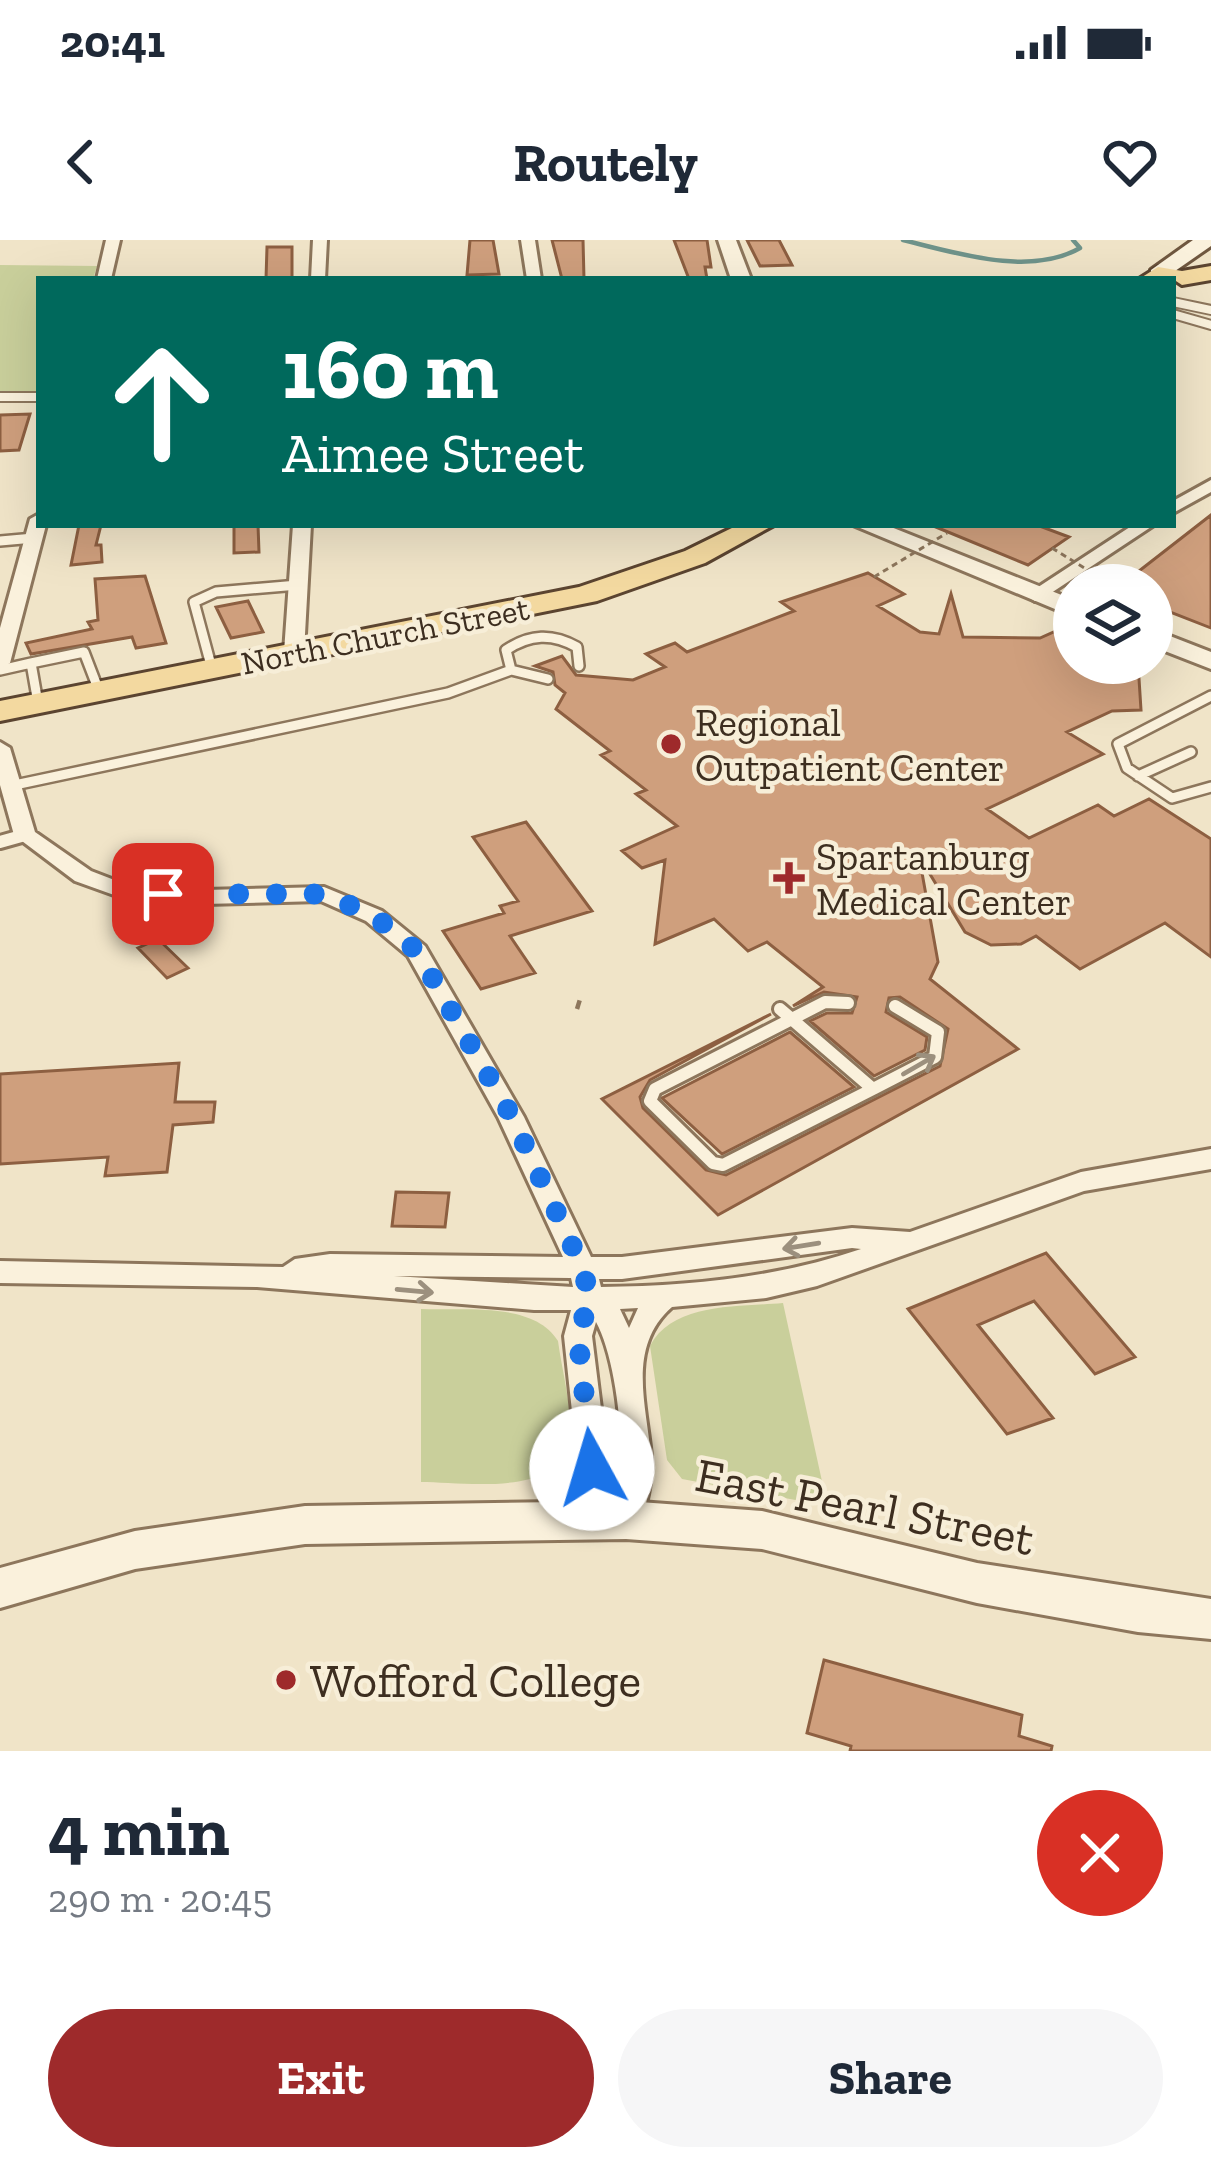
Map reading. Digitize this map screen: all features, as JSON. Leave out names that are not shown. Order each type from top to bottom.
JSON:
[{"type":"main road","points":[[1165,276],[1209,241]]},
{"type":"main road","points":[[1181,259],[1211,272]]},
{"type":"main road","points":[[1176,278],[1211,272]]},
{"type":"main road","name":"North Church Street","points":[[0,711],[586,595],[695,557],[754,528]]},
{"type":"street","points":[[105,276],[113,240]]},
{"type":"street","points":[[318,276],[320,240]]},
{"type":"street","points":[[528,240],[534,276]]},
{"type":"street","points":[[727,240],[740,276]]},
{"type":"street","points":[[1181,504],[1211,485]]},
{"type":"street","points":[[1181,504],[1211,507]]},
{"type":"street","points":[[0,666],[36,528]]},
{"type":"street","points":[[293,652],[302,528]]},
{"type":"street","points":[[872,528],[1053,602]]},
{"type":"street","points":[[1104,564],[1141,528]]},
{"type":"street","points":[[1173,647],[1211,665]]},
{"type":"street","points":[[1173,653],[1211,665]]},
{"type":"street","points":[[0,748],[25,835],[83,876],[114,888],[204,897],[324,894],[374,916],[417,951],[512,1117],[582,1267],[590,1298],[612,1319],[626,1367],[637,1463],[626,1520]]},
{"type":"street","points":[[0,1271],[257,1276],[498,1297],[665,1297],[766,1287],[1082,1182],[1211,1159]]},
{"type":"street","points":[[257,1276],[330,1264],[658,1265],[852,1238],[917,1240]]},
{"type":"street","points":[[626,1367],[652,1308],[665,1297]]},
{"type":"street","points":[[590,1298],[578,1336],[592,1468],[626,1520]]},
{"type":"street","name":"East Pearl Street","points":[[0,1588],[135,1550],[304,1526],[626,1520],[762,1530],[977,1583],[1138,1612],[1211,1619]]},
{"type":"lane","points":[[1176,303],[1211,310]]},
{"type":"lane","points":[[1176,315],[1211,325]]},
{"type":"lane","points":[[0,397],[36,397]]},
{"type":"lane","points":[[0,541],[36,528]]},
{"type":"lane","points":[[212,668],[194,602],[216,592],[298,585]]},
{"type":"lane","points":[[511,670],[503,657],[506,650],[534,637],[570,641],[582,653],[579,666]]},
{"type":"lane","points":[[0,666],[84,652],[99,691]]},
{"type":"lane","points":[[31,663],[38,704]]},
{"type":"lane","points":[[10,786],[448,693],[511,670],[548,679]]},
{"type":"lane","points":[[1211,696],[1118,744],[1127,768],[1172,797],[1211,787]]},
{"type":"lane","points":[[1138,776],[1191,752]]},
{"type":"lane","points":[[0,842],[25,835]]},
{"type":"lane","points":[[848,1003],[825,1002],[786,1014],[655,1089],[650,1101],[713,1162],[723,1165],[935,1057],[938,1032],[895,1006]]},
{"type":"lane","points":[[786,1014],[873,1089]]},
{"type":"path","points":[[874,577],[947,532]]},
{"type":"path","points":[[1052,548],[1078,564]]},
{"type":"path","points":[[577,1009],[581,996]]},
{"type":"green space","points":[[0,265],[97,266],[94,276],[36,276],[36,392],[0,393]]},
{"type":"green space","points":[[783,1303],[825,1495],[806,1502],[682,1479],[667,1460],[650,1346],[674,1321],[691,1314]]},
{"type":"green space","points":[[421,1309],[515,1314],[547,1328],[558,1341],[570,1436],[564,1456],[551,1470],[510,1483],[421,1482]]},
{"type":"building","points":[[470,240],[493,240],[499,274],[467,275]]},
{"type":"building","points":[[552,240],[583,240],[584,276],[561,276]]},
{"type":"building","points":[[674,240],[707,240],[711,267],[705,267],[706,276],[688,276]]},
{"type":"building","points":[[747,240],[779,240],[792,265],[760,266]]},
{"type":"building","points":[[267,247],[292,247],[292,276],[266,276]]},
{"type":"building","points":[[30,414],[19,450],[0,451],[0,415]]},
{"type":"building","points":[[1211,515],[1211,628],[1173,613],[1173,564],[1148,564]]},
{"type":"building","points":[[78,528],[100,528],[96,545],[101,545],[102,562],[71,565]]},
{"type":"building","points":[[234,528],[258,528],[259,552],[234,553]]},
{"type":"building","points":[[938,528],[1045,528],[1069,537],[1028,565]]},
{"type":"building","points":[[868,573],[904,594],[878,606],[920,632],[939,634],[951,594],[963,637],[1040,638],[1053,632],[1053,684],[1139,684],[1141,710],[1112,711],[1067,732],[1103,754],[987,809],[1029,838],[1098,805],[1114,816],[1149,799],[1211,839],[1211,957],[1165,923],[1080,969],[1036,936],[1021,944],[991,945],[965,932],[919,856],[938,962],[930,979],[1018,1049],[718,1215],[602,1099],[771,1014],[650,1080],[640,1097],[643,1108],[706,1170],[726,1175],[940,1066],[948,1029],[900,997],[889,998],[886,1012],[927,1037],[925,1050],[874,1076],[810,1021],[827,1013],[852,1013],[857,997],[824,992],[793,1006],[823,987],[767,942],[748,951],[714,919],[655,944],[665,860],[642,868],[622,851],[677,826],[636,794],[646,790],[601,755],[610,751],[556,709],[565,693],[555,685],[553,672],[535,666],[562,656],[576,675],[633,680],[665,667],[646,654],[675,643],[687,652],[794,611],[781,602]]},
{"type":"building","points":[[145,576],[166,643],[136,648],[132,637],[31,654],[26,643],[92,629],[88,622],[98,620],[95,579]]},
{"type":"building","points":[[248,601],[263,632],[231,638],[216,607]]},
{"type":"building","points":[[526,822],[592,911],[510,936],[535,973],[481,989],[443,931],[504,913],[500,906],[518,901],[473,837]]},
{"type":"building","points":[[158,939],[188,968],[167,978],[138,948]]},
{"type":"building","points":[[790,1032],[854,1087],[722,1154],[662,1098]]},
{"type":"building","points":[[179,1063],[175,1102],[215,1102],[213,1122],[173,1125],[167,1172],[105,1176],[108,1157],[0,1164],[0,1074]]},
{"type":"building","points":[[396,1192],[449,1193],[445,1227],[392,1226]]},
{"type":"building","points":[[1046,1253],[1135,1357],[1095,1374],[1034,1301],[978,1325],[1053,1418],[1007,1434],[908,1309]]},
{"type":"building","points":[[824,1660],[1022,1715],[1019,1736],[1052,1746],[1051,1751],[850,1751],[851,1746],[807,1733]]},
{"type":"waterway","points":[[903,240],[1016,262],[1060,257],[1080,248],[1073,240]]},
{"type":"place","name":"Regional Outpatient Center","points":[[671,744]]},
{"type":"place","name":"Spartanburg Medical Center","points":[[789,878]]},
{"type":"place","name":"Wofford College","points":[[286,1680]]},
{"type":"route","points":[[163,894],[324,894],[374,916],[417,951],[512,1117],[582,1267],[590,1298],[578,1336],[592,1468]]}]
